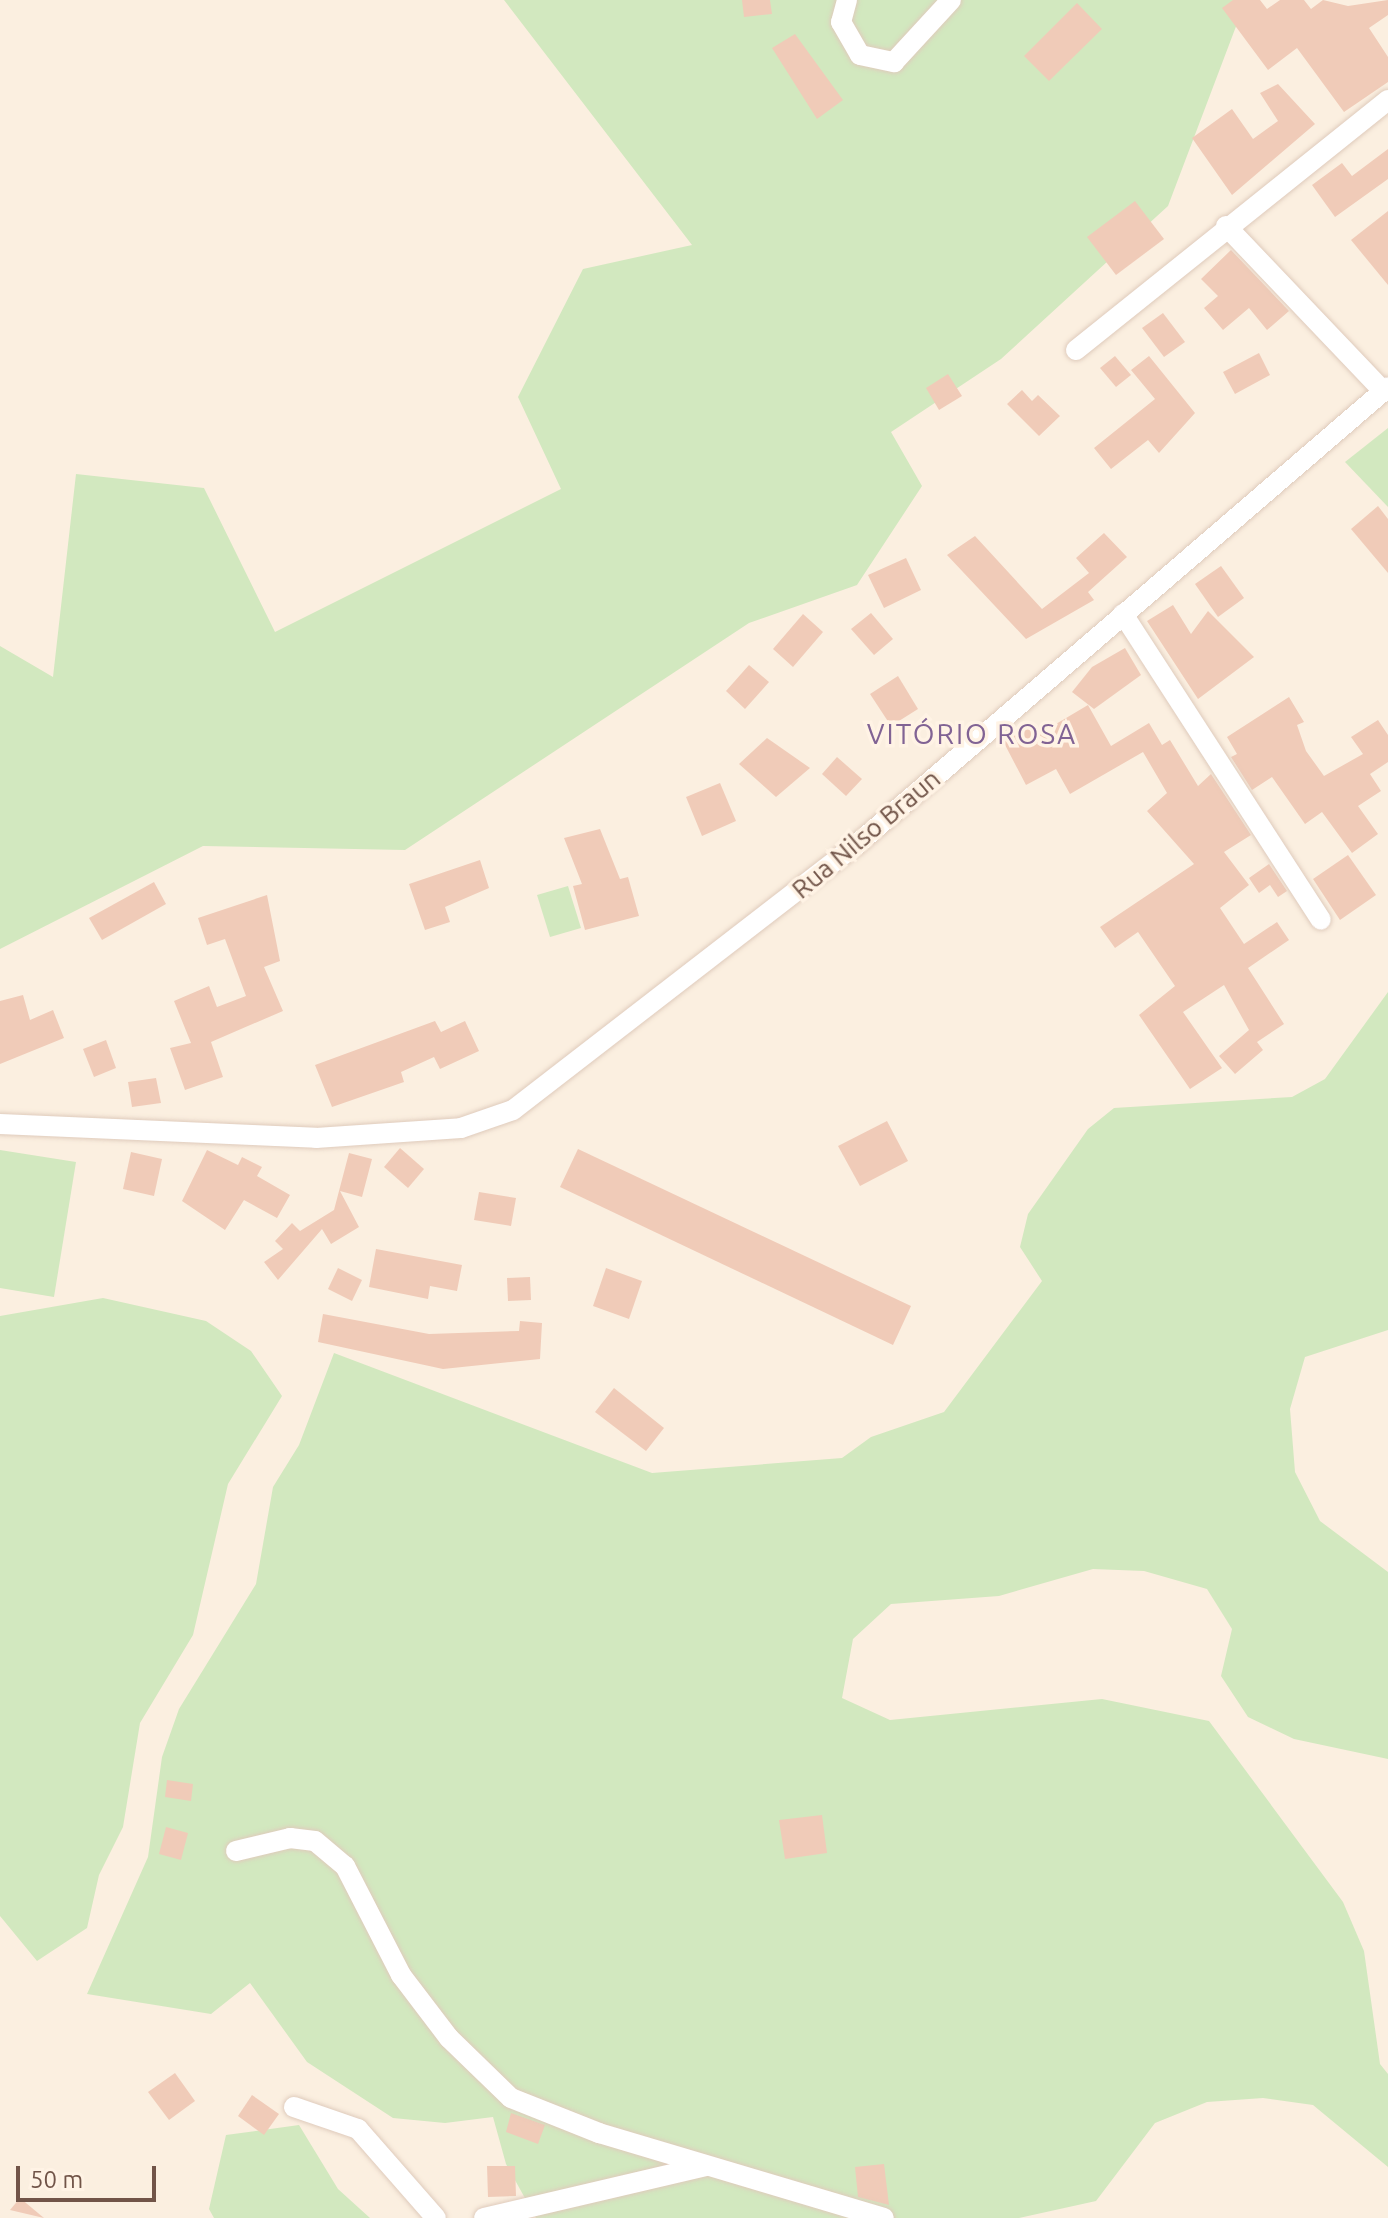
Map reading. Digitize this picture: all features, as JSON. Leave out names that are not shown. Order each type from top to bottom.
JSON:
[{"type":"street","points":[[847,0],[841,22],[860,55],[894,62],[951,0]]},
{"type":"street","points":[[1076,350],[1226,226],[1388,100]]},
{"type":"street","points":[[1226,226],[1385,389]]},
{"type":"street","name":"Rua Nilso Braun","points":[[0,1124],[316,1138],[461,1128],[513,1110],[855,846],[1385,389]]},
{"type":"street","points":[[1123,614],[1321,920]]},
{"type":"street","points":[[236,1851],[290,1838],[315,1841],[345,1866],[401,1975],[449,2038],[511,2098],[708,2166],[884,2218]]},
{"type":"street","points":[[294,2107],[358,2129],[436,2218]]},
{"type":"street","points":[[484,2218],[708,2166]]},
{"type":"green space","points":[[504,0],[1246,0],[1168,206],[1001,359],[891,432],[922,486],[857,585],[749,623],[405,850],[203,846],[0,949],[0,646],[53,677],[76,474],[204,488],[275,632],[561,489],[518,397],[583,269],[692,245]]},
{"type":"green space","points":[[1388,428],[1388,507],[1345,462]]},
{"type":"green space","points":[[568,886],[581,928],[550,937],[537,895]]},
{"type":"green space","points":[[1388,992],[1388,1330],[1305,1357],[1290,1409],[1295,1472],[1320,1521],[1388,1572],[1388,1759],[1294,1739],[1248,1717],[1221,1676],[1232,1629],[1207,1589],[1144,1571],[1093,1569],[999,1596],[891,1604],[853,1639],[842,1698],[890,1720],[1102,1699],[1209,1721],[1343,1902],[1364,1951],[1380,2064],[1388,2074],[1388,2167],[1313,2105],[1263,2098],[1207,2102],[1155,2123],[1096,2201],[1019,2218],[536,2218],[506,2164],[493,2117],[445,2123],[393,2118],[307,2062],[250,1983],[211,2014],[87,1994],[148,1857],[162,1757],[179,1709],[256,1584],[273,1487],[299,1445],[334,1353],[652,1473],[842,1458],[871,1437],[944,1412],[1042,1281],[1020,1247],[1028,1214],[1088,1129],[1114,1108],[1292,1097],[1325,1079]]},
{"type":"green space","points":[[0,1150],[76,1162],[54,1297],[0,1288]]},
{"type":"green space","points":[[103,1298],[206,1321],[251,1351],[282,1396],[228,1484],[193,1635],[140,1723],[123,1827],[99,1875],[87,1928],[37,1961],[0,1916],[0,1316]]},
{"type":"green space","points":[[299,2125],[338,2189],[370,2218],[214,2218],[209,2209],[226,2135]]},
{"type":"building","points":[[742,0],[770,0],[772,14],[744,17]]},
{"type":"building","points":[[1233,0],[1260,0],[1267,9],[1280,0],[1304,0],[1311,9],[1323,0],[1348,6],[1388,0],[1388,15],[1369,28],[1388,57],[1388,82],[1344,112],[1297,48],[1268,70],[1222,8]]},
{"type":"building","points":[[1077,3],[1102,29],[1049,81],[1024,56]]},
{"type":"building","points":[[795,34],[843,100],[817,119],[772,48]]},
{"type":"building","points":[[1278,84],[1315,124],[1232,195],[1192,138],[1232,109],[1253,139],[1278,121],[1260,93]]},
{"type":"building","points":[[1388,149],[1388,179],[1335,217],[1312,185],[1342,163],[1352,176]]},
{"type":"building","points":[[1135,201],[1164,239],[1116,275],[1087,237]]},
{"type":"building","points":[[1388,211],[1388,285],[1351,240]]},
{"type":"building","points":[[1231,250],[1289,311],[1267,330],[1249,308],[1223,330],[1204,308],[1218,296],[1201,279]]},
{"type":"building","points":[[1163,313],[1185,342],[1164,357],[1142,328]]},
{"type":"building","points":[[1259,353],[1270,375],[1235,394],[1223,372]]},
{"type":"building","points":[[1115,356],[1131,375],[1116,387],[1100,368]]},
{"type":"building","points":[[1149,356],[1195,413],[1159,453],[1148,440],[1111,469],[1094,448],[1155,399],[1131,370]]},
{"type":"building","points":[[948,374],[962,396],[939,410],[926,388]]},
{"type":"building","points":[[1022,390],[1032,401],[1038,395],[1060,416],[1039,436],[1007,404]]},
{"type":"building","points":[[1378,506],[1388,519],[1388,573],[1351,529]]},
{"type":"building","points":[[1104,533],[1127,557],[1088,592],[1094,600],[1026,639],[947,555],[975,536],[1042,609],[1089,573],[1076,558]]},
{"type":"building","points":[[906,558],[921,590],[884,608],[868,575]]},
{"type":"building","points":[[1221,566],[1244,598],[1218,617],[1195,584]]},
{"type":"building","points":[[1173,605],[1191,634],[1208,611],[1254,657],[1198,699],[1147,621]]},
{"type":"building","points":[[871,613],[893,639],[874,655],[851,629]]},
{"type":"building","points":[[803,614],[823,632],[793,667],[773,649]]},
{"type":"building","points":[[1125,648],[1141,675],[1094,709],[1072,692],[1092,667]]},
{"type":"building","points":[[749,665],[769,682],[745,709],[726,691]]},
{"type":"building","points":[[898,676],[918,709],[891,726],[870,694]]},
{"type":"building","points":[[1289,697],[1304,722],[1297,725],[1306,751],[1324,776],[1363,754],[1351,737],[1378,720],[1388,735],[1388,762],[1370,774],[1381,791],[1358,806],[1378,834],[1352,853],[1322,812],[1305,824],[1272,777],[1252,790],[1231,757],[1237,754],[1227,737]]},
{"type":"building","points":[[1088,705],[1111,746],[1149,723],[1162,745],[1170,740],[1198,786],[1211,774],[1251,835],[1224,852],[1249,885],[1220,908],[1244,944],[1277,922],[1289,940],[1248,968],[1284,1024],[1257,1042],[1263,1050],[1235,1074],[1219,1056],[1249,1030],[1224,985],[1183,1012],[1222,1068],[1190,1089],[1139,1015],[1175,986],[1138,932],[1115,948],[1100,927],[1194,864],[1147,811],[1167,793],[1143,752],[1070,794],[1056,769],[1026,785],[1003,741],[1029,727],[1034,737]]},
{"type":"building","points":[[767,738],[810,768],[776,797],[739,764]]},
{"type":"building","points":[[837,757],[862,779],[846,796],[822,774]]},
{"type":"building","points":[[720,783],[736,821],[702,836],[686,797]]},
{"type":"building","points":[[600,829],[620,879],[628,877],[639,916],[585,930],[573,886],[582,884],[564,838]]},
{"type":"building","points":[[1348,855],[1376,895],[1340,920],[1313,879]]},
{"type":"building","points":[[480,860],[489,888],[445,907],[450,922],[425,930],[409,884]]},
{"type":"building","points":[[1269,864],[1287,891],[1278,897],[1270,885],[1259,893],[1249,878]]},
{"type":"building","points":[[154,882],[166,904],[102,940],[89,918]]},
{"type":"building","points":[[267,895],[280,961],[264,967],[283,1011],[211,1042],[223,1077],[185,1090],[170,1048],[191,1043],[174,1001],[209,986],[217,1007],[246,996],[225,939],[207,945],[198,918]]},
{"type":"building","points":[[23,995],[30,1020],[53,1010],[64,1038],[0,1064],[0,1001]]},
{"type":"building","points":[[435,1021],[441,1032],[465,1021],[479,1051],[440,1069],[434,1057],[401,1072],[404,1082],[332,1107],[315,1065]]},
{"type":"building","points":[[106,1040],[116,1068],[94,1077],[83,1049]]},
{"type":"building","points":[[156,1078],[161,1103],[132,1107],[128,1082]]},
{"type":"building","points":[[887,1121],[908,1161],[860,1186],[838,1146]]},
{"type":"building","points":[[400,1148],[424,1169],[408,1188],[384,1167]]},
{"type":"building","points":[[578,1149],[911,1306],[893,1345],[560,1187]]},
{"type":"building","points":[[207,1150],[238,1165],[242,1157],[262,1167],[257,1176],[290,1195],[277,1218],[244,1200],[225,1230],[182,1201]]},
{"type":"building","points":[[131,1152],[162,1159],[154,1196],[123,1189]]},
{"type":"building","points":[[349,1153],[372,1159],[362,1197],[340,1191],[359,1227],[331,1244],[322,1229],[278,1280],[264,1262],[283,1249],[275,1241],[292,1223],[300,1231],[334,1210]]},
{"type":"building","points":[[479,1192],[516,1198],[511,1226],[474,1220]]},
{"type":"building","points":[[376,1249],[462,1265],[457,1291],[430,1286],[428,1299],[369,1287]]},
{"type":"building","points":[[338,1268],[362,1280],[352,1301],[328,1289]]},
{"type":"building","points":[[606,1268],[642,1281],[629,1319],[593,1306]]},
{"type":"building","points":[[530,1277],[531,1300],[508,1301],[507,1278]]},
{"type":"building","points":[[323,1314],[429,1334],[519,1331],[520,1321],[542,1323],[540,1359],[443,1369],[318,1342]]},
{"type":"building","points":[[614,1388],[664,1428],[646,1451],[595,1412]]},
{"type":"building","points":[[167,1780],[193,1784],[191,1801],[165,1797]]},
{"type":"building","points":[[822,1815],[827,1853],[785,1859],[779,1820]]},
{"type":"building","points":[[166,1827],[188,1833],[181,1860],[159,1854]]},
{"type":"building","points":[[175,2073],[195,2101],[169,2120],[148,2092]]},
{"type":"building","points":[[252,2095],[279,2114],[264,2135],[238,2116]]},
{"type":"building","points":[[511,2113],[545,2125],[538,2144],[506,2132]]},
{"type":"building","points":[[884,2164],[889,2205],[858,2197],[855,2167]]},
{"type":"building","points":[[487,2166],[515,2166],[516,2196],[488,2197]]},
{"type":"building","points":[[20,2198],[44,2218],[10,2210]]},
{"type":"district","name":"VITÓRIO ROSA","points":[[972,734]]}]
